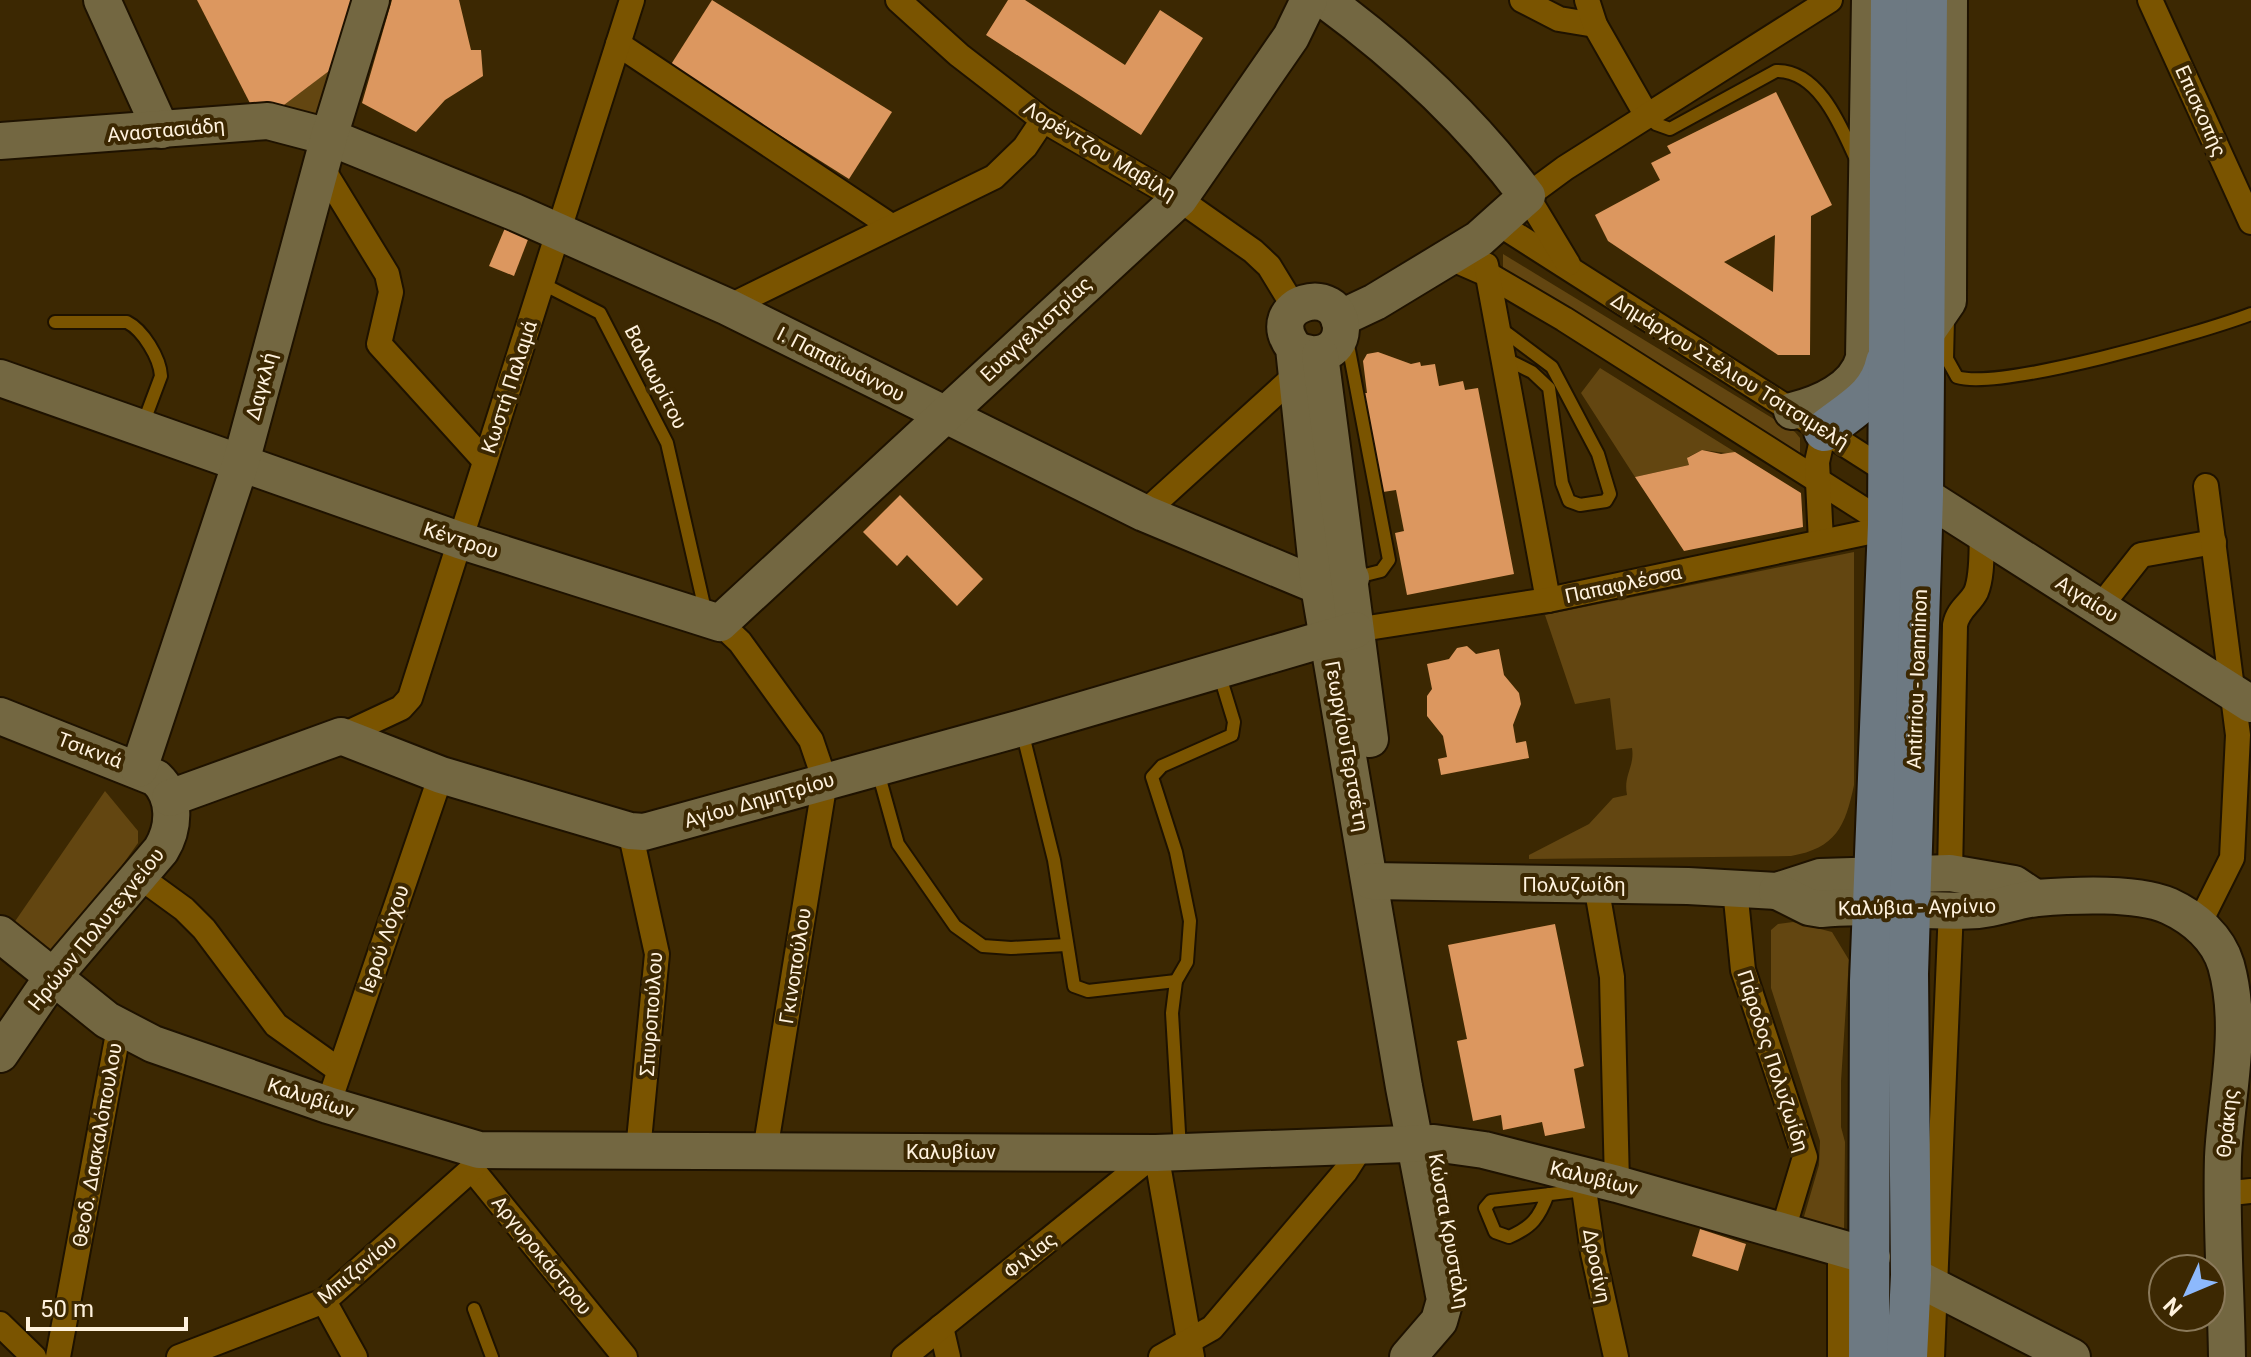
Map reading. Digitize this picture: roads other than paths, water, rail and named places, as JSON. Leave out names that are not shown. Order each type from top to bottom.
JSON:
[{"type":"main road","name":"Antirriou - Ioanninon","points":[[1891,0],[1887,354],[1892,890],[1908,974],[1924,1281],[1907,1357]]},
{"type":"main road","name":"Antirriou - Ioanninon","points":[[1869,1357],[1856,1252],[1892,890],[1923,495],[1927,0]]},
{"type":"main road","points":[[1808,421],[1870,396],[1883,375],[1887,354]]},
{"type":"street","points":[[102,0],[161,130]]},
{"type":"street","name":"Δαγκλή","points":[[139,769],[241,462],[325,151],[371,0]]},
{"type":"street","name":"Κωστή Παλαμά","points":[[341,736],[401,708],[410,698],[561,232],[632,0]]},
{"type":"street","name":"Λορέντζου Μαβίλη","points":[[898,0],[959,55],[1043,120],[1179,199],[1269,266],[1294,307]]},
{"type":"street","name":"Ευαγγελιστρίας","points":[[713,620],[1179,199],[1291,37],[1309,0]]},
{"type":"street","name":"Δημάρχου Στέλιου Τσιτσιμελή","points":[[1325,0],[1451,109],[1527,196],[1571,270]]},
{"type":"street","points":[[1522,0],[1559,19],[1595,25]]},
{"type":"street","points":[[1587,0],[1595,25],[1647,116]]},
{"type":"street","points":[[1144,513],[1375,302],[1488,230],[1527,196],[1647,116],[1830,0]]},
{"type":"street","points":[[1821,541],[1817,477],[1808,421],[1851,381],[1862,365],[1870,0]]},
{"type":"street","points":[[1924,336],[1948,301],[1949,0]]},
{"type":"street","name":"Επισκοπής","points":[[2150,0],[2251,222]]},
{"type":"street","points":[[618,44],[891,226]]},
{"type":"street","points":[[728,307],[994,177],[1025,147],[1043,120]]},
{"type":"street","name":"Αναστασιάδη","points":[[0,141],[268,121],[325,151]]},
{"type":"street","points":[[325,151],[387,274],[391,292],[379,344],[485,461]]},
{"type":"street","name":"Ι. Παπαϊωάννου","points":[[325,151],[561,232],[728,307],[942,416],[1144,513],[1335,582]]},
{"type":"street","points":[[1488,230],[1489,275],[1496,326],[1548,600]]},
{"type":"street","name":"Δημάρχου Στέλιου Τσιτσιμελή","points":[[1488,230],[1571,270],[1888,472]]},
{"type":"street","points":[[1448,257],[1489,275],[1817,477],[1888,526]]},
{"type":"street","name":"ΓεωργίουΤερτσέτη","points":[[1294,307],[1286,323],[1286,332],[1320,349],[1335,582],[1424,1143]]},
{"type":"street","name":"Κέντρου","points":[[12,382],[459,540],[713,620],[740,642],[811,740],[825,781]]},
{"type":"street","points":[[2199,924],[2232,858],[2242,795],[2238,735],[2242,698],[2206,486]]},
{"type":"street","name":"Αιγαίου","points":[[1923,495],[2242,698]]},
{"type":"street","name":"Παπαφλέσσα","points":[[1342,634],[1548,600],[1888,526]]},
{"type":"street","points":[[1932,1357],[1924,1281],[1951,891],[1955,625],[1957,615],[1974,595],[1978,584],[1982,532]]},
{"type":"street","points":[[2100,607],[2141,555],[2214,542]]},
{"type":"street","name":"Αγίου Δημητρίου","points":[[341,736],[441,775],[630,831],[659,829],[1342,634]]},
{"type":"street","name":"Τσικνιά","points":[[0,716],[139,769],[165,786],[170,798]]},
{"type":"street","points":[[170,798],[283,754],[341,736]]},
{"type":"street","name":"Ιερού Λόχου","points":[[328,1105],[441,775]]},
{"type":"street","name":"Γκινοπούλου","points":[[765,1151],[825,781]]},
{"type":"street","name":"Ηρώων Πολυτεχνείου","points":[[0,1054],[52,978],[140,877],[168,838],[170,798]]},
{"type":"street","name":"Σπυροπούλου","points":[[630,831],[657,954],[638,1151]]},
{"type":"street","points":[[140,877],[204,929],[276,1025],[339,1070]]},
{"type":"street","name":"Πολυζωίδη","points":[[1380,880],[1777,891]]},
{"type":"street","name":"Δροσίνη","points":[[1596,885],[1612,977],[1594,1183],[1593,1253],[1616,1357]]},
{"type":"street","name":"Πάροδος Πολυζωίδη","points":[[1735,889],[1743,970],[1805,1157],[1783,1230]]},
{"type":"street","name":"Καλύβια - Αγρίνιο","points":[[1777,891],[1809,907],[1892,890],[1951,891],[1989,908],[2035,898]]},
{"type":"street","name":"Θράκης","points":[[2035,898],[2129,897],[2168,905],[2199,924],[2216,942],[2226,964],[2233,1001],[2234,1068],[2225,1126],[2236,1192],[2227,1357]]},
{"type":"street","name":"Καλυβίων","points":[[0,934],[119,1028],[196,1061],[475,1159],[638,1151],[1168,1153],[1424,1143],[1484,1150],[1594,1183],[1783,1230],[1856,1252]]},
{"type":"street","name":"Θεοδ. Δασκαλόπουλου","points":[[58,1357],[119,1028]]},
{"type":"street","name":"Κώστα Κρυστάλη","points":[[1408,1357],[1439,1321],[1445,1308],[1424,1143]]},
{"type":"street","name":"Κώστα Κρυστάλη","points":[[1424,1143],[1466,1305],[1463,1321],[1434,1357]]},
{"type":"street","points":[[1161,1357],[1190,1351],[1212,1328],[1345,1172],[1361,1147]]},
{"type":"street","points":[[1168,1153],[1190,1351]]},
{"type":"street","name":"Φιλίας","points":[[904,1357],[1168,1153]]},
{"type":"street","name":"Μπιζανίου","points":[[179,1357],[324,1301],[475,1159]]},
{"type":"street","name":"Αργυροκάστρου","points":[[475,1159],[625,1357]]},
{"type":"street","points":[[1840,1357],[1856,1252]]},
{"type":"street","points":[[1924,1281],[2059,1354]]},
{"type":"street","points":[[324,1301],[355,1357]]},
{"type":"street","points":[[0,1324],[34,1357]]},
{"type":"street","points":[[941,1327],[948,1357]]},
{"type":"lane","points":[[1647,116],[1656,124],[1670,129],[1776,71],[1790,70],[1803,78],[1837,117],[1867,186]]},
{"type":"lane","name":"Βαλαωρίτου","points":[[543,284],[600,313],[667,443],[713,620]]},
{"type":"lane","points":[[1948,301],[1947,359],[1957,377],[1966,380],[2021,375],[2205,331],[2251,314]]},
{"type":"lane","points":[[55,322],[127,322],[142,335],[161,368],[161,376],[141,426]]},
{"type":"lane","points":[[1496,326],[1552,367],[1601,461],[1610,494],[1606,501],[1580,505],[1567,497],[1550,412],[1549,388],[1532,372],[1502,357]]},
{"type":"lane","points":[[1320,349],[1389,560],[1381,571],[1335,582]]},
{"type":"lane","points":[[1168,1153],[1176,981],[1187,962],[1190,921],[1176,852],[1152,777],[1162,766],[1232,735],[1234,722],[1218,668]]},
{"type":"lane","points":[[1021,728],[1054,860],[1070,979],[1080,990],[1176,981]]},
{"type":"lane","points":[[876,766],[898,844],[955,926],[983,946],[1066,945]]},
{"type":"lane","points":[[1548,1194],[1539,1216],[1528,1229],[1509,1237],[1495,1232],[1485,1208],[1487,1203],[1594,1183]]},
{"type":"lane","points":[[474,1309],[492,1357]]}]
